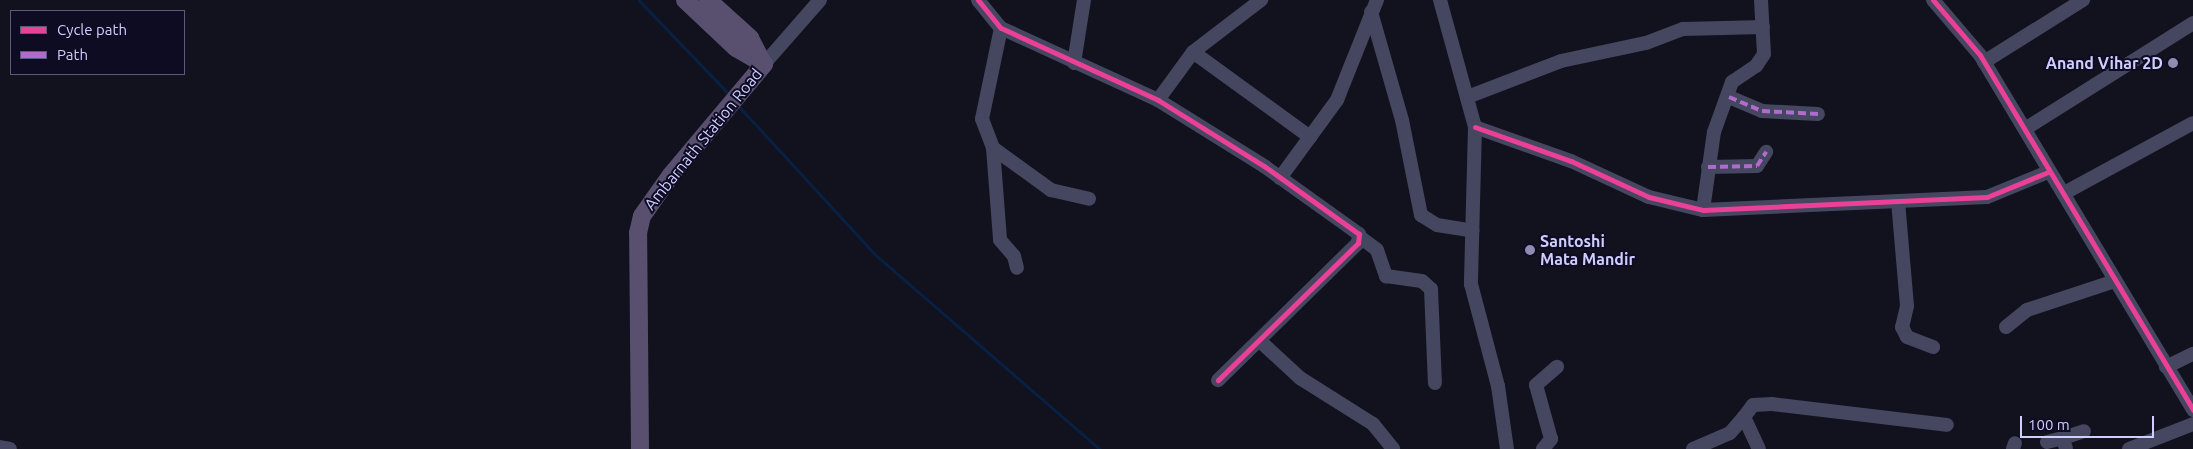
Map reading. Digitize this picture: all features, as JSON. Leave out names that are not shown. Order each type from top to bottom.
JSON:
[{"type":"main road","points":[[685,0],[736,48],[764,64]]},
{"type":"main road","points":[[708,0],[750,38],[764,64]]},
{"type":"main road","name":"Ambarnath Station Road","points":[[640,449],[638,233],[642,216],[671,174],[731,108],[764,64]]},
{"type":"street","name":"Ambarnath Station Road","points":[[764,64],[820,0]]},
{"type":"street","points":[[978,0],[1001,28],[1158,100],[1280,178],[1377,250],[1386,276],[1422,281],[1431,289],[1435,383]]},
{"type":"street","points":[[1074,63],[1084,0]]},
{"type":"street","points":[[1158,100],[1193,52],[1261,0]]},
{"type":"street","points":[[1440,0],[1470,96],[1475,127],[1471,284],[1498,386],[1507,449]]},
{"type":"street","points":[[1703,210],[1714,132],[1729,97],[1732,82],[1756,66],[1764,54],[1761,0]]},
{"type":"street","points":[[1933,0],[1988,60]]},
{"type":"street","points":[[1944,0],[1988,60],[2068,194],[2166,367],[2193,410]]},
{"type":"street","points":[[1988,60],[2083,0]]},
{"type":"street","points":[[1280,178],[1337,100],[1374,6]]},
{"type":"street","points":[[1374,6],[1402,120],[1421,215],[1437,225],[1473,231]]},
{"type":"street","points":[[2028,127],[2193,23]]},
{"type":"street","points":[[1470,96],[1561,61],[1646,43],[1683,28],[1763,27]]},
{"type":"street","points":[[1001,28],[982,104],[984,130],[993,148],[1000,240],[1014,256],[1017,268]]},
{"type":"street","points":[[1193,52],[1310,137]]},
{"type":"street","points":[[1729,97],[1762,111],[1818,114]]},
{"type":"street","points":[[2068,194],[2193,124]]},
{"type":"street","points":[[1475,127],[1571,161],[1649,197],[1703,210],[1987,197],[2048,172]]},
{"type":"street","points":[[2028,127],[2048,172],[2068,194]]},
{"type":"street","points":[[993,148],[1052,190],[1089,199]]},
{"type":"street","points":[[1708,167],[1758,166],[1766,152]]},
{"type":"street","points":[[1898,201],[1907,306],[1902,327],[1907,337],[1933,347]]},
{"type":"street","points":[[1218,380],[1260,341],[1360,237]]},
{"type":"street","points":[[2006,326],[2028,310],[2116,281]]},
{"type":"street","points":[[1260,341],[1300,378],[1373,424],[1393,449]]},
{"type":"street","points":[[2166,367],[2193,354]]},
{"type":"street","points":[[1543,449],[1551,439],[1536,386],[1557,367]]},
{"type":"street","points":[[1693,449],[1730,433],[1754,406],[1772,404],[1948,425]]},
{"type":"street","points":[[1744,417],[1759,449]]},
{"type":"street","points":[[2129,449],[2193,424]]},
{"type":"street","points":[[2047,442],[2064,443],[2084,432]]},
{"type":"street","points":[[0,446],[10,449]]},
{"type":"waterway","points":[[639,0],[729,94]]},
{"type":"waterway","points":[[737,104],[877,256],[1100,449]]},
{"type":"marked path","points":[[1729,97],[1762,111],[1818,114]]},
{"type":"marked path","points":[[1708,167],[1757,166],[1766,152]]},
{"type":"cycle path","points":[[978,0],[1001,28],[1158,100],[1264,166],[1359,234],[1358,243],[1218,380]]},
{"type":"cycle path","points":[[1933,0],[1980,55],[2193,410]]},
{"type":"cycle path","points":[[1475,127],[1571,161],[1649,197],[1703,210],[1987,197],[2048,172]]},
{"type":"place","name":"Anand Vihar 2D","points":[[2173,63]]},
{"type":"place","name":"Santoshi Mata Mandir","points":[[1530,250]]}]
